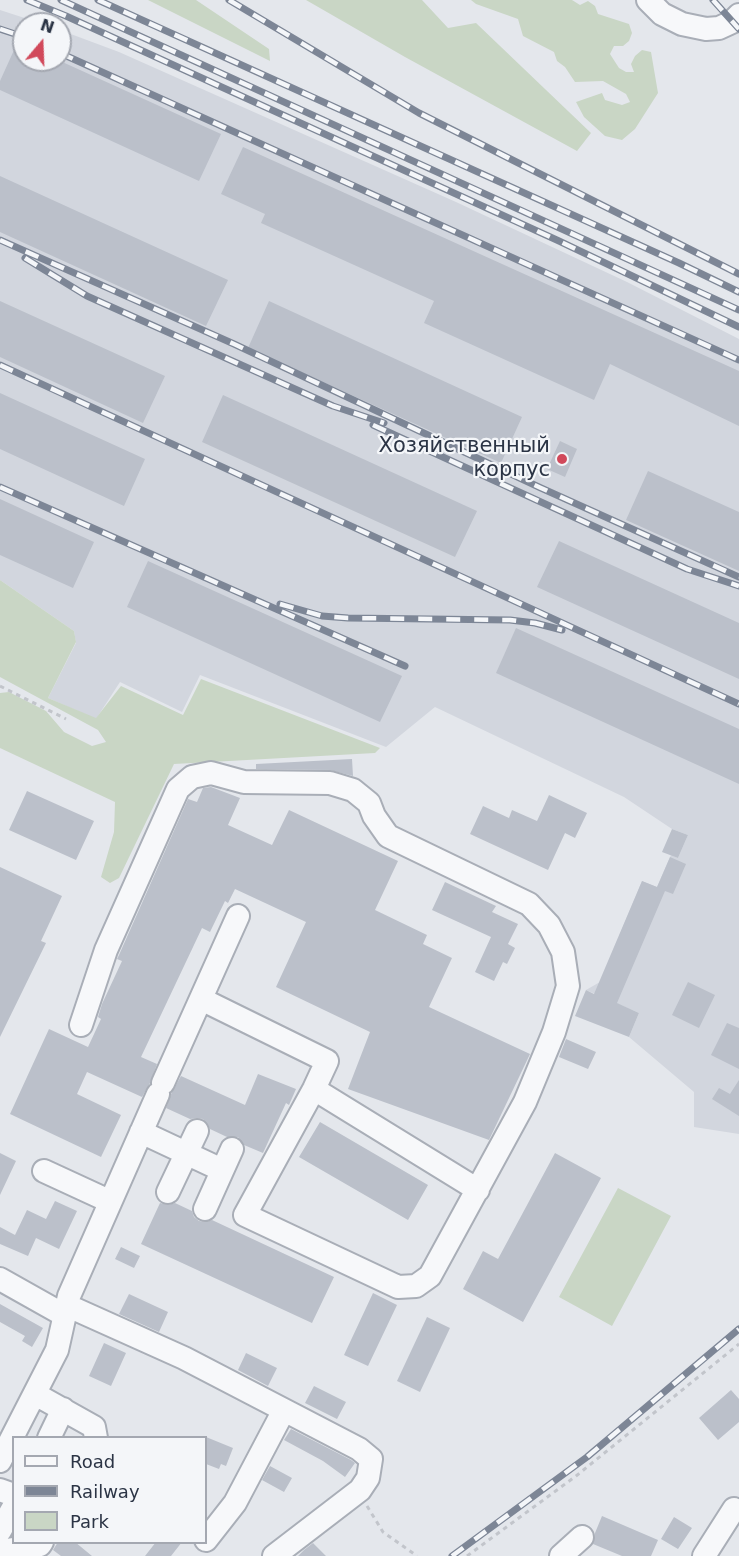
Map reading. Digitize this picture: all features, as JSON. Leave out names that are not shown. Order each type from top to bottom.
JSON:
[{"type":"street","points":[[648,0],[662,14],[682,24],[706,29],[719,28],[732,22],[739,15]]},
{"type":"street","points":[[81,1025],[106,950],[178,789],[183,782],[192,777],[211,773],[244,782],[330,783],[353,789],[369,803],[374,816],[388,836],[529,904],[549,926],[563,952],[568,987],[554,1032],[525,1102],[430,1276],[416,1286],[398,1287],[246,1215],[314,1089],[327,1060],[201,999]]},
{"type":"street","points":[[13,1436],[57,1350],[62,1335],[65,1310],[109,1201],[238,916]]},
{"type":"street","points":[[314,1089],[478,1190]]},
{"type":"street","points":[[168,1192],[197,1131]]},
{"type":"street","points":[[141,1132],[222,1170]]},
{"type":"street","points":[[205,1209],[232,1149]]},
{"type":"street","points":[[44,1171],[109,1201]]},
{"type":"street","points":[[0,1279],[65,1310],[184,1358],[359,1449],[371,1459],[368,1478],[360,1490],[274,1556]]},
{"type":"street","points":[[35,1394],[93,1427],[96,1436]]},
{"type":"street","points":[[49,1436],[63,1409]]},
{"type":"street","points":[[207,1538],[235,1503],[284,1410]]},
{"type":"street","points":[[0,1461],[12,1438]]},
{"type":"street","points":[[704,1556],[734,1509]]},
{"type":"street","points":[[0,1531],[12,1510]]},
{"type":"street","points":[[561,1556],[582,1537]]},
{"type":"street","points":[[0,1551],[41,1544]]},
{"type":"street","points":[[193,1556],[203,1544]]},
{"type":"path","points":[[0,686],[66,719]]},
{"type":"path","points":[[467,1556],[576,1476],[739,1344]]},
{"type":"path","points":[[360,1490],[368,1510],[383,1532],[417,1556]]},
{"type":"shaded area","points":[[0,10],[12,14],[12,72],[72,72],[72,34],[119,52],[456,202],[627,282],[739,339],[739,1134],[694,1127],[694,1092],[629,1037],[639,1013],[586,990],[600,982],[642,881],[657,887],[671,855],[678,858],[688,835],[672,829],[624,797],[435,707],[386,747],[200,675],[182,712],[120,682],[96,719],[48,698],[76,643],[74,631],[0,580]]},
{"type":"green space","points":[[148,0],[196,0],[269,49],[270,61]]},
{"type":"green space","points":[[306,0],[422,0],[448,28],[476,23],[591,133],[577,151]]},
{"type":"green space","points":[[471,0],[572,0],[580,5],[588,1],[595,6],[598,14],[629,24],[632,33],[629,41],[623,46],[614,46],[610,54],[619,68],[626,72],[634,72],[631,64],[635,56],[642,50],[651,52],[658,93],[635,129],[622,140],[605,136],[584,117],[576,102],[602,93],[605,100],[622,105],[630,102],[626,94],[603,81],[575,82],[565,67],[557,61],[554,52],[523,36],[518,19],[476,4]]},
{"type":"green space","points":[[0,580],[74,631],[76,642],[48,698],[96,718],[121,686],[183,715],[201,679],[380,748],[375,753],[174,764],[119,878],[110,883],[101,877],[114,832],[115,802],[0,748],[0,693],[9,692],[46,711],[64,732],[92,746],[106,742],[98,730],[0,677]]},
{"type":"green space","points":[[618,1188],[671,1216],[612,1326],[559,1297]]},
{"type":"building","points":[[12,54],[12,72],[72,72],[72,66],[221,134],[199,181],[0,90],[0,81]]},
{"type":"building","points":[[243,147],[739,371],[739,426],[610,364],[594,400],[424,323],[434,301],[261,223],[265,214],[221,194]]},
{"type":"building","points":[[0,176],[228,280],[206,326],[0,232]]},
{"type":"building","points":[[0,301],[165,376],[143,423],[0,357]]},
{"type":"building","points":[[269,301],[522,417],[501,463],[248,348]]},
{"type":"building","points":[[0,393],[145,459],[124,506],[0,449]]},
{"type":"building","points":[[223,395],[477,511],[455,557],[202,442]]},
{"type":"building","name":"Хозяйственный корпус","points":[[560,441],[577,449],[565,477],[547,469]]},
{"type":"building","points":[[648,471],[739,512],[739,571],[626,520]]},
{"type":"building","points":[[0,499],[94,542],[73,588],[0,555]]},
{"type":"building","points":[[559,541],[739,623],[739,679],[537,587]]},
{"type":"building","points":[[148,561],[402,676],[380,722],[127,607]]},
{"type":"building","points":[[516,628],[739,729],[739,784],[496,673]]},
{"type":"building","points":[[352,759],[353,776],[330,770],[256,769],[256,764]]},
{"type":"building","points":[[211,787],[240,798],[228,825],[272,845],[289,810],[398,861],[375,910],[427,935],[423,944],[452,958],[429,1007],[530,1054],[489,1140],[348,1089],[370,1032],[276,987],[306,922],[235,889],[228,903],[225,901],[210,932],[202,928],[141,1057],[157,1064],[142,1097],[87,1072],[77,1094],[121,1115],[101,1157],[10,1114],[49,1029],[88,1047],[101,1019],[98,1017],[102,1004],[122,961],[117,959],[188,799],[197,802],[203,788]]},
{"type":"building","points":[[27,791],[94,821],[76,860],[9,830]]},
{"type":"building","points":[[549,795],[587,813],[575,838],[565,833],[548,870],[470,834],[483,806],[509,818],[512,810],[537,821]]},
{"type":"building","points":[[672,829],[688,835],[678,858],[662,852]]},
{"type":"building","points":[[670,857],[686,864],[673,894],[665,891],[617,1003],[639,1013],[629,1037],[575,1016],[586,990],[594,994],[642,881],[657,887]]},
{"type":"building","points":[[0,867],[62,896],[41,941],[46,943],[0,1037]]},
{"type":"building","points":[[445,882],[496,906],[492,912],[518,924],[508,944],[515,948],[507,964],[503,962],[494,981],[475,972],[491,937],[432,910]]},
{"type":"building","points":[[688,982],[715,995],[699,1028],[672,1015]]},
{"type":"building","points":[[727,1023],[739,1028],[739,1069],[711,1055]]},
{"type":"building","points":[[566,1039],[596,1052],[588,1069],[559,1057]]},
{"type":"building","points":[[258,1074],[296,1089],[289,1105],[286,1103],[263,1153],[244,1145],[238,1137],[227,1137],[210,1129],[203,1119],[190,1119],[166,1108],[181,1076],[245,1105]]},
{"type":"building","points":[[739,1080],[739,1116],[712,1099],[719,1088],[730,1094]]},
{"type":"building","points":[[320,1122],[428,1185],[408,1220],[299,1157]]},
{"type":"building","points":[[0,1153],[16,1161],[0,1195]]},
{"type":"building","points":[[555,1153],[601,1178],[523,1322],[463,1289],[483,1251],[498,1259]]},
{"type":"building","points":[[55,1201],[77,1211],[59,1249],[36,1238],[28,1256],[0,1244],[0,1227],[15,1235],[27,1210],[46,1219]]},
{"type":"building","points":[[160,1203],[168,1205],[175,1203],[192,1211],[194,1217],[199,1221],[212,1220],[334,1277],[312,1323],[141,1244]]},
{"type":"building","points":[[121,1247],[140,1256],[134,1268],[115,1259]]},
{"type":"building","points":[[373,1293],[397,1305],[368,1366],[344,1355]]},
{"type":"building","points":[[129,1294],[168,1312],[159,1332],[119,1314]]},
{"type":"building","points":[[0,1304],[43,1328],[32,1347],[22,1341],[25,1336],[0,1322]]},
{"type":"building","points":[[427,1317],[450,1328],[420,1392],[397,1381]]},
{"type":"building","points":[[104,1343],[126,1353],[111,1386],[89,1376]]},
{"type":"building","points":[[246,1353],[277,1368],[268,1386],[238,1370]]},
{"type":"building","points":[[314,1386],[346,1402],[337,1419],[305,1403]]},
{"type":"building","points":[[731,1390],[739,1399],[739,1422],[718,1440],[699,1418]]},
{"type":"building","points":[[291,1429],[355,1463],[345,1477],[323,1461],[284,1440]]},
{"type":"building","points":[[207,1437],[233,1448],[226,1466],[221,1464],[219,1469],[207,1464]]},
{"type":"building","points":[[270,1466],[292,1478],[284,1492],[262,1480]]},
{"type":"building","points":[[602,1516],[658,1540],[651,1556],[622,1556],[593,1544]]},
{"type":"building","points":[[674,1517],[692,1528],[678,1549],[661,1539]]},
{"type":"building","points":[[313,1543],[326,1556],[298,1556],[304,1550]]},
{"type":"building","points":[[57,1544],[77,1544],[92,1556],[61,1556],[53,1550]]},
{"type":"building","points":[[154,1544],[180,1544],[171,1556],[145,1556]]},
{"type":"railway","points":[[27,0],[559,241],[739,327]]},
{"type":"railway","points":[[61,0],[739,310]]},
{"type":"railway","points":[[98,0],[739,292]]},
{"type":"railway","points":[[229,0],[419,113],[739,274]]},
{"type":"railway","points":[[713,0],[739,29]]},
{"type":"railway","points":[[0,29],[12,33]]},
{"type":"railway","points":[[72,58],[739,360]]},
{"type":"railway","points":[[0,240],[234,344],[541,488],[739,577]]},
{"type":"railway","points":[[25,258],[87,296],[333,406],[384,423]]},
{"type":"railway","points":[[0,365],[739,704]]},
{"type":"railway","points":[[373,425],[687,569],[739,586]]},
{"type":"railway","points":[[0,487],[405,666]]},
{"type":"railway","points":[[280,604],[322,616],[510,620],[562,630]]},
{"type":"railway","points":[[452,1556],[587,1457],[739,1329]]},
{"type":"place","name":"Хозяйственный корпус","points":[[562,459]]}]
